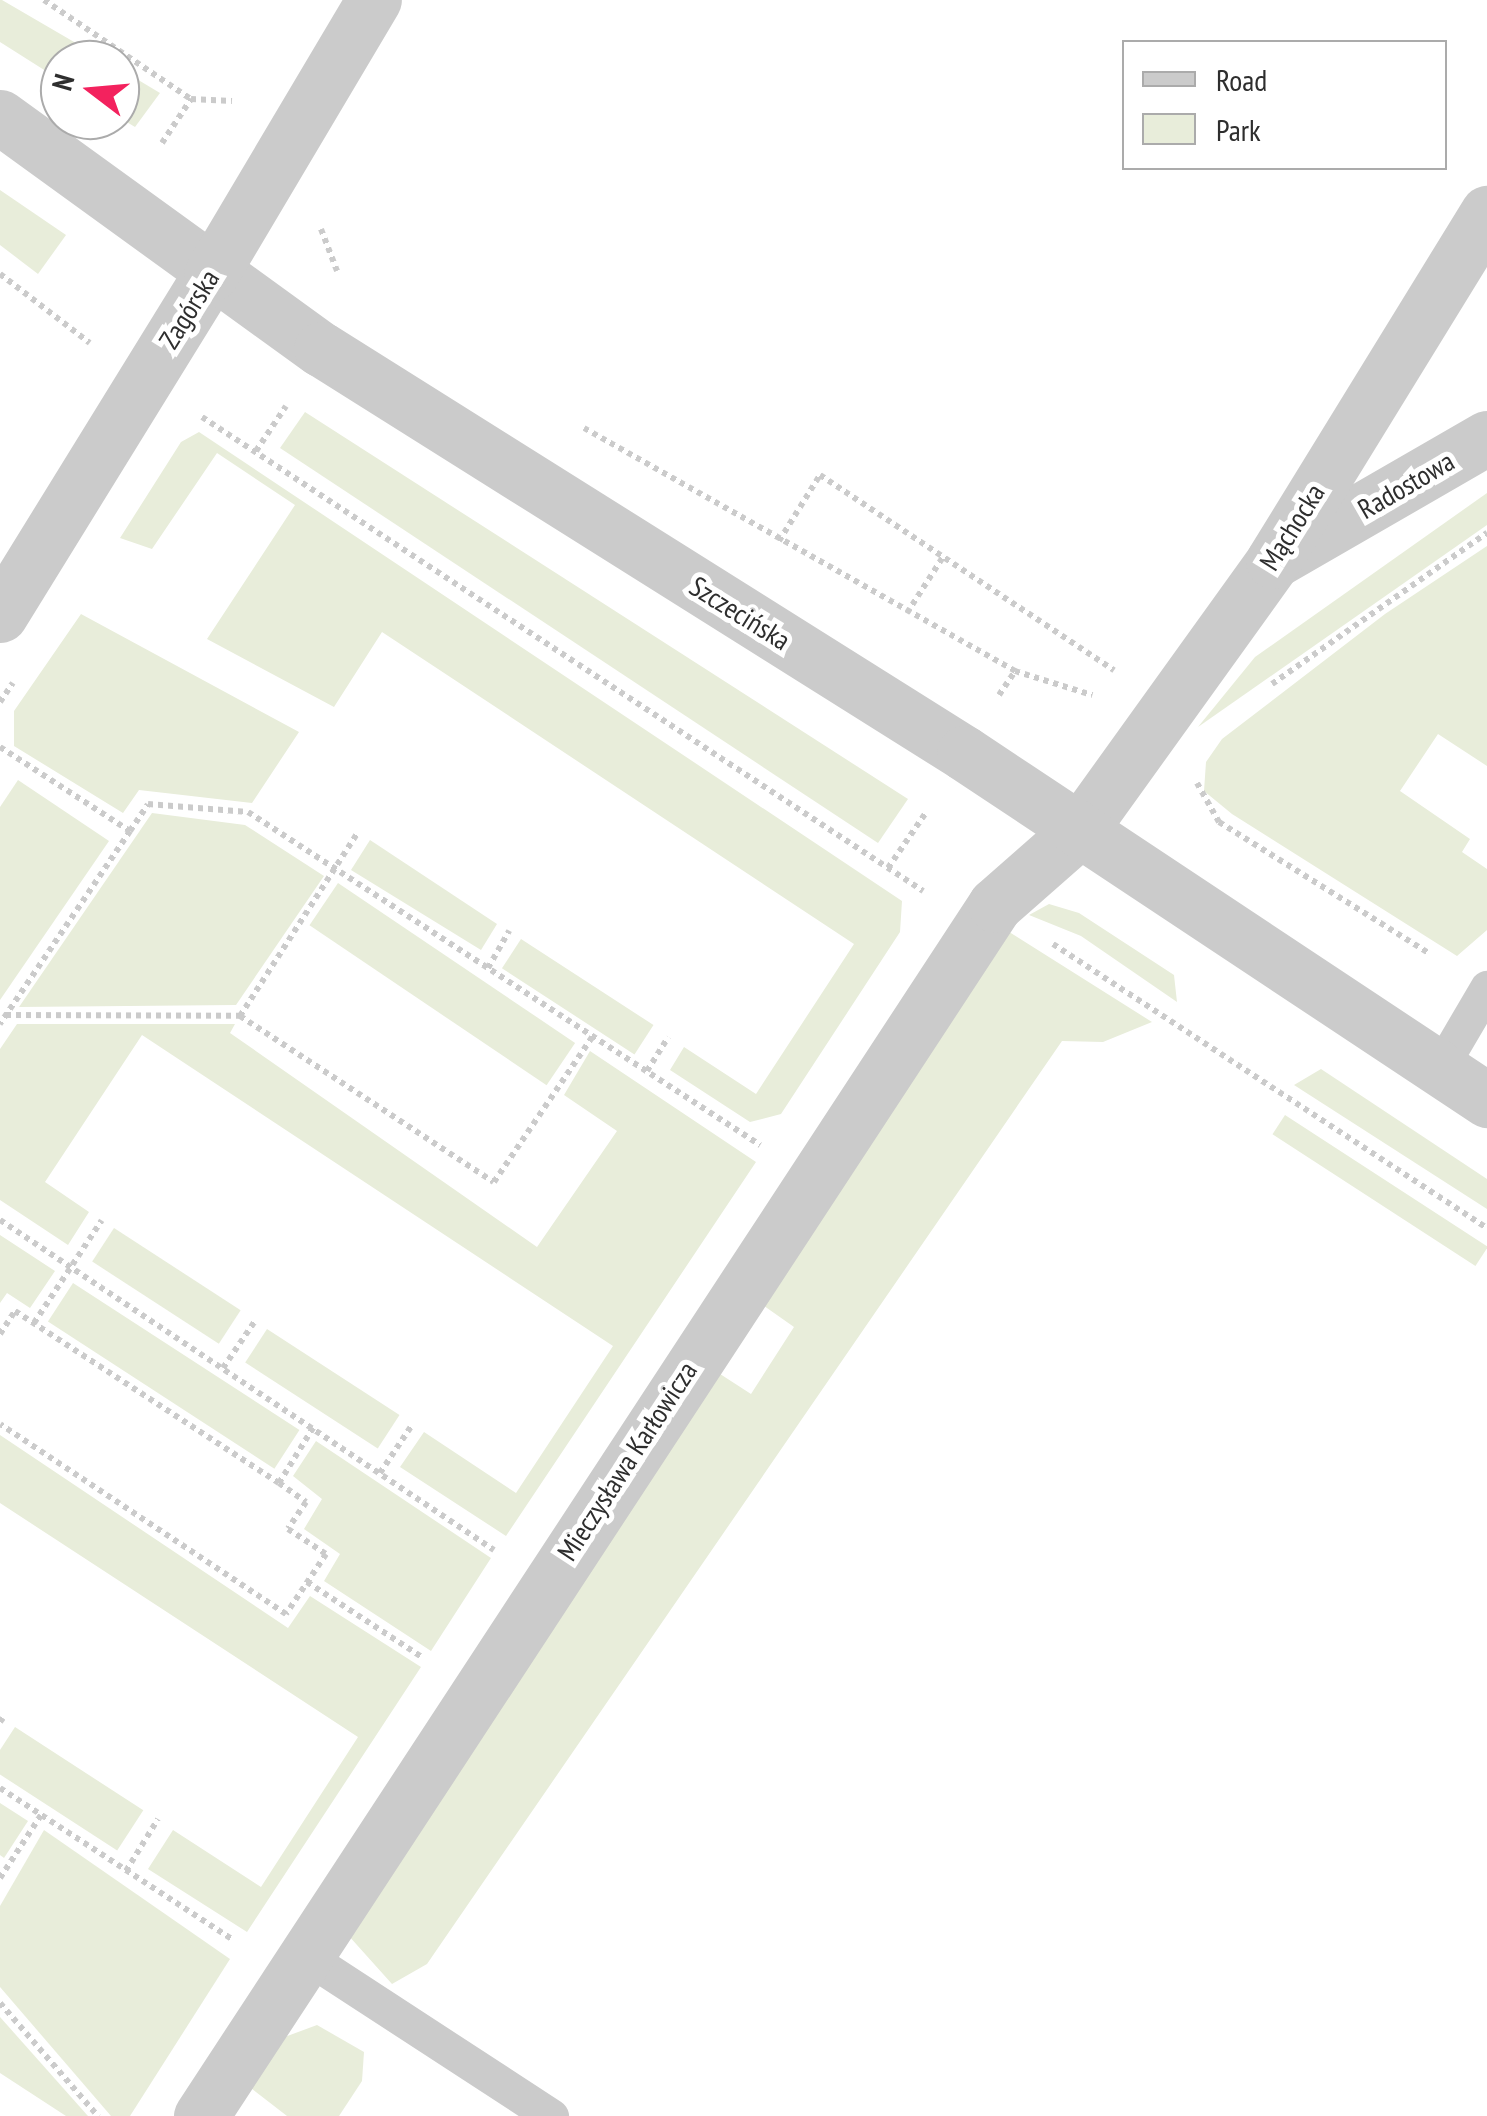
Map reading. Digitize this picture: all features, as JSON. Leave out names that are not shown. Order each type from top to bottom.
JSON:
[{"type":"street","name":"Zagórska","points":[[0,615],[211,274],[374,0]]},
{"type":"street","name":"Szczecińska","points":[[0,117],[211,274],[1080,830],[1487,1100]]},
{"type":"street","name":"Mąchocka","points":[[1080,830],[1273,561],[1487,213]]},
{"type":"street","name":"Radostowa","points":[[1273,561],[1487,438]]},
{"type":"street","name":"Mieczysława Karłowicza","points":[[201,2116],[994,905],[1080,830]]},
{"type":"lane","points":[[1440,1068],[1487,988]]},
{"type":"lane","points":[[304,1955],[551,2116]]},
{"type":"path","points":[[44,0],[190,99],[162,144]]},
{"type":"path","points":[[0,274],[103,353]]},
{"type":"path","points":[[256,451],[290,401]]},
{"type":"path","points":[[193,410],[933,898]]},
{"type":"path","points":[[579,425],[778,542],[1015,671],[1095,695]]},
{"type":"path","points":[[778,542],[820,475],[1128,678]]},
{"type":"path","points":[[1260,692],[1487,533]]},
{"type":"path","points":[[907,613],[943,557]]},
{"type":"path","points":[[999,696],[1015,671]]},
{"type":"path","points":[[0,747],[130,830]]},
{"type":"path","points":[[1195,773],[1200,801],[1219,822],[1429,953]]},
{"type":"path","points":[[0,1024],[148,804],[248,812],[772,1153]]},
{"type":"path","points":[[888,868],[930,806]]},
{"type":"path","points":[[240,1016],[358,832]]},
{"type":"path","points":[[488,968],[509,931]]},
{"type":"path","points":[[1048,941],[1487,1228]]},
{"type":"path","points":[[6,1015],[240,1016],[494,1182],[593,1036]]},
{"type":"path","points":[[647,1070],[668,1037]]},
{"type":"path","points":[[0,1220],[504,1556]]},
{"type":"path","points":[[34,1323],[102,1220]]},
{"type":"path","points":[[0,1334],[14,1310],[279,1483],[306,1502],[288,1529],[326,1554],[286,1614],[0,1424]]},
{"type":"path","points":[[223,1368],[255,1321]]},
{"type":"path","points":[[380,1474],[412,1425]]},
{"type":"path","points":[[279,1483],[313,1428]]},
{"type":"path","points":[[308,1582],[433,1664]]},
{"type":"path","points":[[0,1788],[230,1938]]},
{"type":"path","points":[[0,1878],[42,1814]]},
{"type":"path","points":[[126,1871],[158,1820]]},
{"type":"path","points":[[0,2003],[98,2116]]},
{"type":"green space","points":[[0,0],[71,40],[40,40],[40,67],[0,42]]},
{"type":"green space","points":[[140,81],[160,93],[140,120]]},
{"type":"green space","points":[[0,190],[66,235],[38,274],[0,245]]},
{"type":"green space","points":[[305,412],[908,799],[878,843],[280,448]]},
{"type":"green space","points":[[199,432],[902,901],[900,932],[781,1114],[750,1122],[670,1070],[684,1047],[756,1094],[854,944],[382,632],[334,707],[207,639],[295,505],[217,453],[152,549],[120,538],[181,442]]},
{"type":"green space","points":[[1487,493],[1487,525],[1198,727],[1255,657]]},
{"type":"green space","points":[[1487,546],[1487,766],[1438,734],[1400,791],[1470,839],[1462,852],[1487,869],[1487,930],[1457,956],[1232,814],[1204,791],[1206,762],[1222,739],[1385,614]]},
{"type":"green space","points":[[81,614],[299,732],[252,803],[139,790],[123,813],[14,746],[14,711]]},
{"type":"green space","points":[[18,780],[109,841],[0,1000],[0,807]]},
{"type":"green space","points":[[152,813],[245,825],[324,876],[236,1005],[19,1007]]},
{"type":"green space","points":[[370,840],[497,924],[481,950],[351,870]]},
{"type":"green space","points":[[338,883],[575,1043],[547,1085],[309,925]]},
{"type":"green space","points":[[1049,904],[1079,913],[1174,975],[1177,1002],[1081,936],[1029,915]]},
{"type":"green space","points":[[1006,930],[1152,1022],[1103,1042],[1062,1041],[427,1964],[392,1984],[348,1935],[717,1372],[751,1394],[794,1327],[760,1303]]},
{"type":"green space","points":[[521,939],[654,1025],[634,1054],[502,968]]},
{"type":"green space","points":[[17,1024],[235,1024],[230,1033],[537,1247],[617,1131],[564,1095],[590,1051],[756,1162],[506,1536],[400,1467],[424,1432],[516,1493],[613,1346],[142,1035],[45,1182],[89,1212],[68,1245],[0,1200],[0,1049]]},
{"type":"green space","points":[[1321,1069],[1487,1179],[1487,1209],[1294,1085]]},
{"type":"green space","points":[[1285,1115],[1487,1246],[1475,1266],[1272,1134]]},
{"type":"green space","points":[[114,1228],[241,1310],[219,1344],[92,1262]]},
{"type":"green space","points":[[0,1235],[55,1271],[30,1308],[7,1293],[0,1303]]},
{"type":"green space","points":[[73,1283],[299,1430],[274,1469],[48,1322]]},
{"type":"green space","points":[[267,1329],[400,1415],[378,1449],[245,1363]]},
{"type":"green space","points":[[0,1435],[288,1628],[310,1596],[421,1667],[247,1932],[148,1869],[173,1830],[261,1887],[358,1737],[0,1503]]},
{"type":"green space","points":[[316,1441],[491,1558],[431,1651],[324,1581],[340,1554],[304,1529],[322,1499],[293,1476]]},
{"type":"green space","points":[[15,1727],[143,1810],[117,1851],[0,1774],[0,1750]]},
{"type":"green space","points":[[0,1803],[28,1821],[4,1858],[0,1855]]},
{"type":"green space","points":[[44,1830],[230,1959],[130,2116],[111,2116],[0,1987],[0,1906]]},
{"type":"green space","points":[[0,2017],[88,2116],[66,2116],[0,2073]]},
{"type":"green space","points":[[317,2025],[364,2052],[362,2081],[339,2116],[287,2116],[247,2085],[282,2038]]}]
